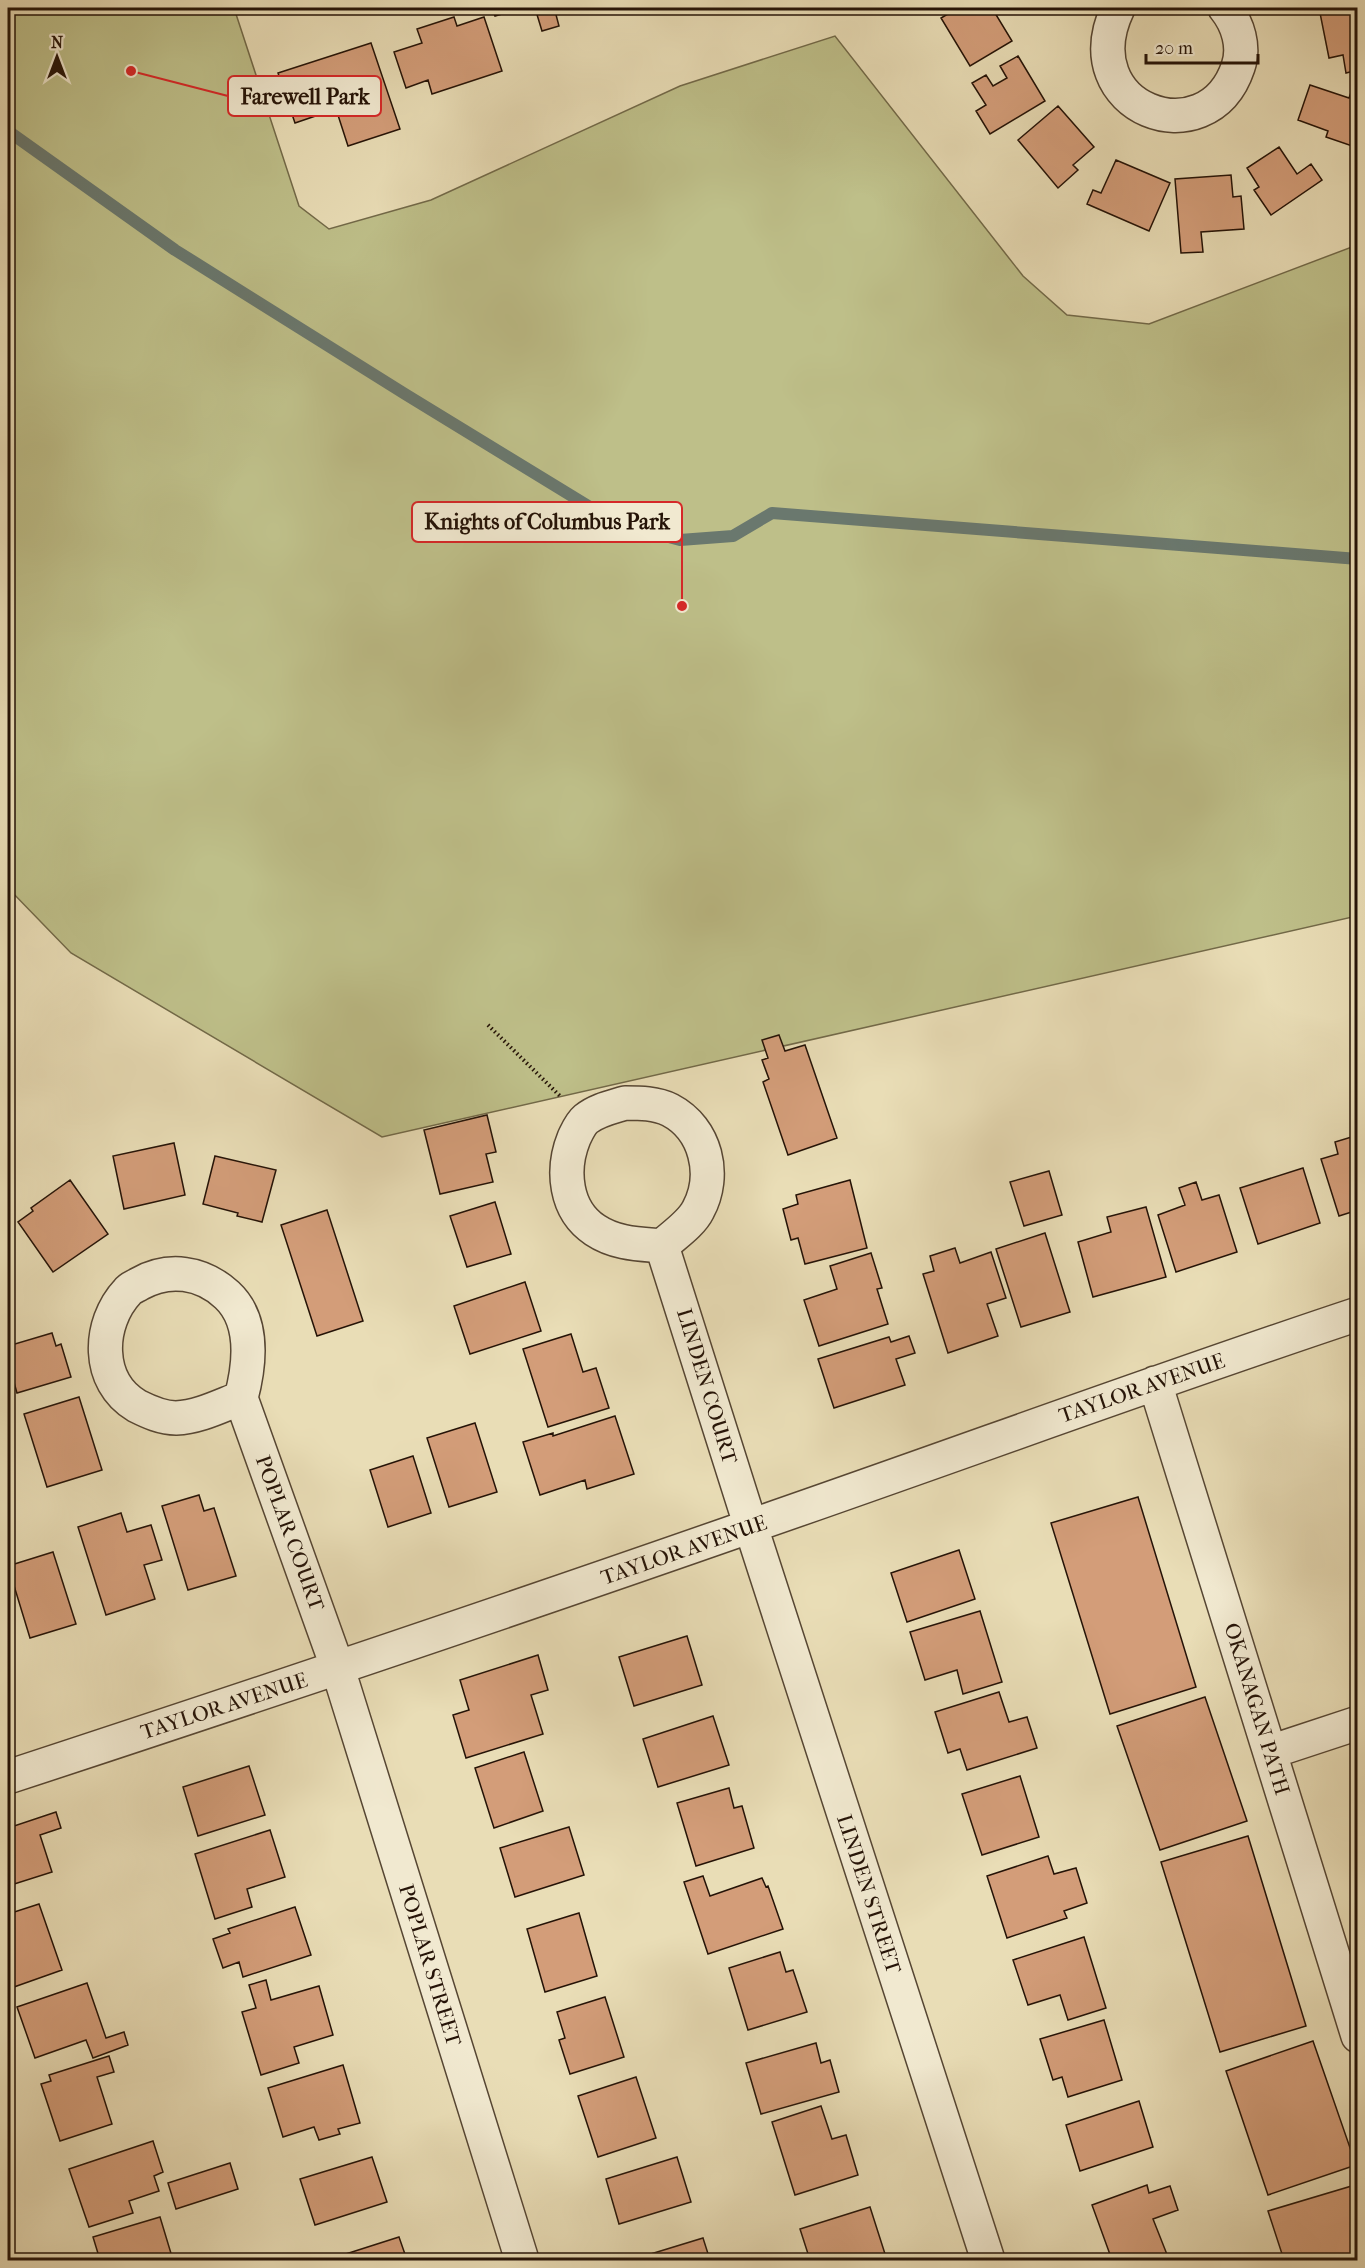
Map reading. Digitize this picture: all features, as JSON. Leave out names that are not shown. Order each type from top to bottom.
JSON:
[{"type":"street","points":[[1118,8],[1108,34],[1107,58],[1113,78],[1125,95],[1142,108],[1162,115],[1183,115],[1203,110],[1220,97],[1233,81],[1240,61],[1240,39],[1233,18],[1225,8]]},
{"type":"street","points":[[625,1103],[648,1103],[670,1110],[689,1125],[702,1143],[708,1166],[706,1189],[698,1211],[663,1245],[615,1241],[594,1230],[578,1213],[568,1192],[566,1168],[578,1129],[586,1119],[604,1108],[625,1103]]},
{"type":"street","name":"LINDEN COURT","points":[[663,1245],[751,1527]]},
{"type":"street","points":[[172,1273],[195,1276],[216,1285],[233,1301],[244,1321],[248,1343],[247,1376],[241,1398],[199,1414],[174,1418],[150,1413],[129,1401],[113,1381],[105,1357],[106,1328],[128,1291],[149,1278],[172,1273]]},
{"type":"street","name":"TAYLOR AVENUE","points":[[8,1777],[338,1669],[1358,1314]]},
{"type":"street","name":"OKANAGAN PATH","points":[[1155,1383],[1358,2036]]},
{"type":"street","name":"POPLAR COURT","points":[[241,1398],[338,1669]]},
{"type":"street","name":"LINDEN STREET","points":[[751,1527],[988,2260]]},
{"type":"street","name":"POPLAR STREET","points":[[338,1669],[522,2260]]},
{"type":"street","points":[[1270,1752],[1358,1723]]},
{"type":"path","points":[[488,1025],[554,1090]]},
{"type":"green space","points":[[8,8],[234,8],[299,206],[329,229],[431,200],[680,86],[835,36],[1023,276],[1067,315],[1149,324],[1357,245],[1357,916],[382,1137],[71,953],[8,888]]},
{"type":"building","points":[[492,8],[523,8],[495,16]]},
{"type":"building","points":[[535,8],[566,8],[555,11],[559,26],[542,31]]},
{"type":"building","points":[[611,8],[628,8],[612,12]]},
{"type":"building","points":[[680,8],[700,8],[682,13]]},
{"type":"building","points":[[958,8],[992,8],[1012,41],[970,66],[941,18]]},
{"type":"building","points":[[1319,8],[1358,8],[1358,70],[1346,73],[1343,55],[1329,58]]},
{"type":"building","points":[[454,17],[457,26],[484,17],[502,71],[432,94],[428,80],[406,88],[394,52],[422,43],[417,29]]},
{"type":"building","points":[[371,43],[400,129],[348,146],[336,109],[295,123],[278,73]]},
{"type":"building","points":[[1018,56],[1045,101],[990,134],[976,111],[986,105],[972,83],[986,75],[993,86],[1007,78],[1000,66]]},
{"type":"building","points":[[1354,84],[1358,85],[1358,148],[1326,137],[1328,131],[1298,120],[1310,85],[1349,98]]},
{"type":"building","points":[[1058,106],[1094,147],[1073,165],[1078,170],[1058,188],[1018,140]]},
{"type":"building","points":[[1279,147],[1297,174],[1311,164],[1322,180],[1271,215],[1254,190],[1259,187],[1247,168]]},
{"type":"building","points":[[1116,160],[1170,183],[1149,231],[1087,204],[1093,190],[1101,193]]},
{"type":"building","points":[[1231,175],[1233,197],[1241,196],[1244,229],[1201,232],[1203,252],[1181,253],[1175,179]]},
{"type":"building","points":[[779,1035],[785,1051],[805,1045],[837,1138],[788,1155],[763,1082],[769,1079],[762,1060],[768,1058],[762,1040]]},
{"type":"building","points":[[487,1115],[496,1152],[486,1154],[493,1182],[440,1194],[424,1130]]},
{"type":"building","points":[[1358,1135],[1358,1210],[1339,1216],[1321,1159],[1338,1154],[1335,1142]]},
{"type":"building","points":[[174,1143],[185,1195],[124,1209],[113,1156]]},
{"type":"building","points":[[215,1156],[276,1170],[262,1222],[203,1204]]},
{"type":"building","points":[[1303,1168],[1320,1223],[1258,1244],[1240,1188]]},
{"type":"building","points":[[1049,1171],[1062,1215],[1024,1226],[1010,1182]]},
{"type":"building","points":[[70,1180],[108,1234],[53,1272],[18,1222],[33,1211],[31,1208]]},
{"type":"building","points":[[850,1180],[867,1248],[805,1264],[798,1238],[791,1240],[783,1209],[798,1204],[796,1195]]},
{"type":"building","points":[[1196,1182],[1202,1200],[1219,1195],[1237,1252],[1176,1272],[1158,1215],[1185,1205],[1179,1188]]},
{"type":"building","points":[[495,1202],[511,1254],[467,1267],[450,1216]]},
{"type":"building","points":[[1146,1207],[1166,1277],[1093,1297],[1078,1242],[1111,1232],[1107,1217]]},
{"type":"building","points":[[327,1210],[363,1321],[317,1336],[281,1225]]},
{"type":"building","points":[[1045,1233],[1070,1312],[1021,1327],[996,1249]]},
{"type":"building","points":[[955,1248],[960,1263],[991,1252],[1006,1298],[987,1304],[998,1336],[948,1353],[923,1274],[934,1271],[930,1256]]},
{"type":"building","points":[[871,1253],[882,1288],[877,1289],[888,1324],[819,1346],[804,1300],[837,1289],[830,1266]]},
{"type":"building","points":[[525,1282],[541,1331],[470,1354],[454,1306]]},
{"type":"building","points":[[52,1333],[56,1346],[61,1344],[71,1377],[17,1393],[8,1361],[8,1346]]},
{"type":"building","points":[[571,1334],[583,1372],[596,1368],[609,1408],[548,1427],[523,1349]]},
{"type":"building","points":[[909,1336],[915,1353],[896,1359],[905,1385],[834,1408],[818,1359],[889,1337],[891,1342]]},
{"type":"building","points":[[79,1397],[102,1470],[47,1487],[24,1414]]},
{"type":"building","points":[[615,1416],[634,1474],[587,1489],[585,1480],[540,1495],[523,1442],[553,1433],[553,1436]]},
{"type":"building","points":[[475,1423],[497,1492],[449,1507],[427,1438]]},
{"type":"building","points":[[413,1456],[431,1513],[388,1527],[370,1470]]},
{"type":"building","points":[[199,1495],[204,1511],[214,1508],[236,1576],[188,1590],[162,1506]]},
{"type":"building","points":[[1138,1497],[1196,1687],[1110,1714],[1051,1523]]},
{"type":"building","points":[[121,1513],[127,1532],[151,1525],[162,1560],[144,1565],[155,1599],[106,1615],[78,1527]]},
{"type":"building","points":[[959,1550],[975,1599],[907,1622],[891,1573]]},
{"type":"building","points":[[53,1552],[76,1624],[30,1638],[8,1566]]},
{"type":"building","points":[[980,1611],[1002,1682],[963,1694],[957,1670],[925,1680],[910,1632]]},
{"type":"building","points":[[687,1636],[702,1685],[634,1706],[619,1657]]},
{"type":"building","points":[[538,1655],[548,1690],[531,1695],[543,1734],[466,1758],[453,1715],[469,1710],[460,1680]]},
{"type":"building","points":[[999,1692],[1009,1722],[1027,1717],[1037,1748],[967,1770],[960,1749],[948,1753],[935,1712]]},
{"type":"building","points":[[1205,1697],[1247,1821],[1160,1850],[1117,1726]]},
{"type":"building","points":[[713,1716],[729,1765],[658,1787],[643,1739]]},
{"type":"building","points":[[524,1752],[543,1811],[494,1828],[475,1768]]},
{"type":"building","points":[[249,1766],[265,1815],[198,1836],[183,1787]]},
{"type":"building","points":[[1020,1776],[1039,1837],[982,1855],[962,1794]]},
{"type":"building","points":[[729,1788],[734,1808],[742,1806],[754,1848],[696,1866],[677,1803]]},
{"type":"building","points":[[56,1812],[61,1828],[40,1835],[52,1872],[8,1886],[8,1828]]},
{"type":"building","points":[[569,1827],[584,1875],[515,1897],[500,1848]]},
{"type":"building","points":[[270,1830],[285,1877],[247,1889],[252,1907],[215,1919],[195,1854]]},
{"type":"building","points":[[1248,1836],[1306,2026],[1220,2052],[1161,1862]]},
{"type":"building","points":[[1048,1856],[1054,1874],[1076,1868],[1087,1903],[1064,1911],[1067,1918],[1007,1938],[987,1876]]},
{"type":"building","points":[[703,1876],[710,1896],[762,1878],[766,1887],[768,1886],[783,1929],[708,1954],[684,1882]]},
{"type":"building","points":[[39,1904],[62,1970],[14,1987],[8,1969],[8,1914]]},
{"type":"building","points":[[295,1907],[311,1955],[243,1977],[239,1962],[223,1968],[213,1939],[230,1933],[228,1929]]},
{"type":"building","points":[[579,1913],[597,1976],[545,1992],[527,1929]]},
{"type":"building","points":[[1084,1937],[1106,2008],[1068,2020],[1060,1995],[1028,2005],[1013,1960]]},
{"type":"building","points":[[780,1952],[786,1972],[793,1970],[807,2012],[748,2030],[729,1968]]},
{"type":"building","points":[[266,1980],[271,2000],[319,1986],[333,2035],[294,2047],[299,2063],[261,2075],[242,2012],[256,2008],[249,1985]]},
{"type":"building","points":[[87,1983],[106,2038],[124,2032],[128,2045],[93,2058],[86,2040],[35,2058],[17,2007]]},
{"type":"building","points":[[605,1997],[624,2057],[570,2074],[559,2040],[565,2038],[557,2012]]},
{"type":"building","points":[[1104,2020],[1122,2080],[1068,2097],[1062,2077],[1053,2080],[1040,2039]]},
{"type":"building","points":[[1313,2041],[1356,2165],[1268,2195],[1226,2071]]},
{"type":"building","points":[[816,2043],[821,2063],[830,2060],[839,2092],[761,2114],[746,2063]]},
{"type":"building","points":[[109,2056],[114,2072],[97,2077],[112,2124],[60,2141],[41,2084],[51,2081],[49,2075]]},
{"type":"building","points":[[343,2065],[360,2123],[338,2129],[340,2134],[319,2140],[314,2127],[283,2137],[268,2088]]},
{"type":"building","points":[[636,2077],[656,2138],[598,2157],[578,2096]]},
{"type":"building","points":[[1139,2101],[1153,2147],[1080,2171],[1066,2125]]},
{"type":"building","points":[[821,2106],[832,2139],[846,2135],[858,2175],[795,2195],[772,2122]]},
{"type":"building","points":[[153,2141],[163,2172],[154,2176],[159,2191],[129,2201],[133,2213],[89,2227],[69,2169]]},
{"type":"building","points":[[372,2157],[387,2202],[315,2225],[300,2179]]},
{"type":"building","points":[[677,2157],[691,2202],[619,2224],[606,2179]]},
{"type":"building","points":[[230,2163],[238,2189],[176,2209],[168,2183]]},
{"type":"building","points":[[1147,2185],[1149,2193],[1170,2186],[1178,2210],[1153,2219],[1168,2257],[1159,2260],[1112,2260],[1092,2205]]},
{"type":"building","points":[[1355,2185],[1358,2192],[1358,2260],[1284,2260],[1268,2211]]},
{"type":"building","points":[[870,2207],[886,2257],[874,2260],[810,2260],[800,2229]]},
{"type":"building","points":[[160,2217],[173,2260],[100,2260],[93,2237]]},
{"type":"building","points":[[399,2237],[407,2260],[327,2260]]},
{"type":"building","points":[[703,2238],[710,2260],[631,2260]]},
{"type":"waterway","points":[[8,131],[175,250],[616,523],[680,540],[733,536],[772,513],[1358,559]]},
{"type":"place","name":"Farewell Park","points":[[131,71]]},
{"type":"place","name":"Knights of Columbus Park","points":[[682,606]]}]
